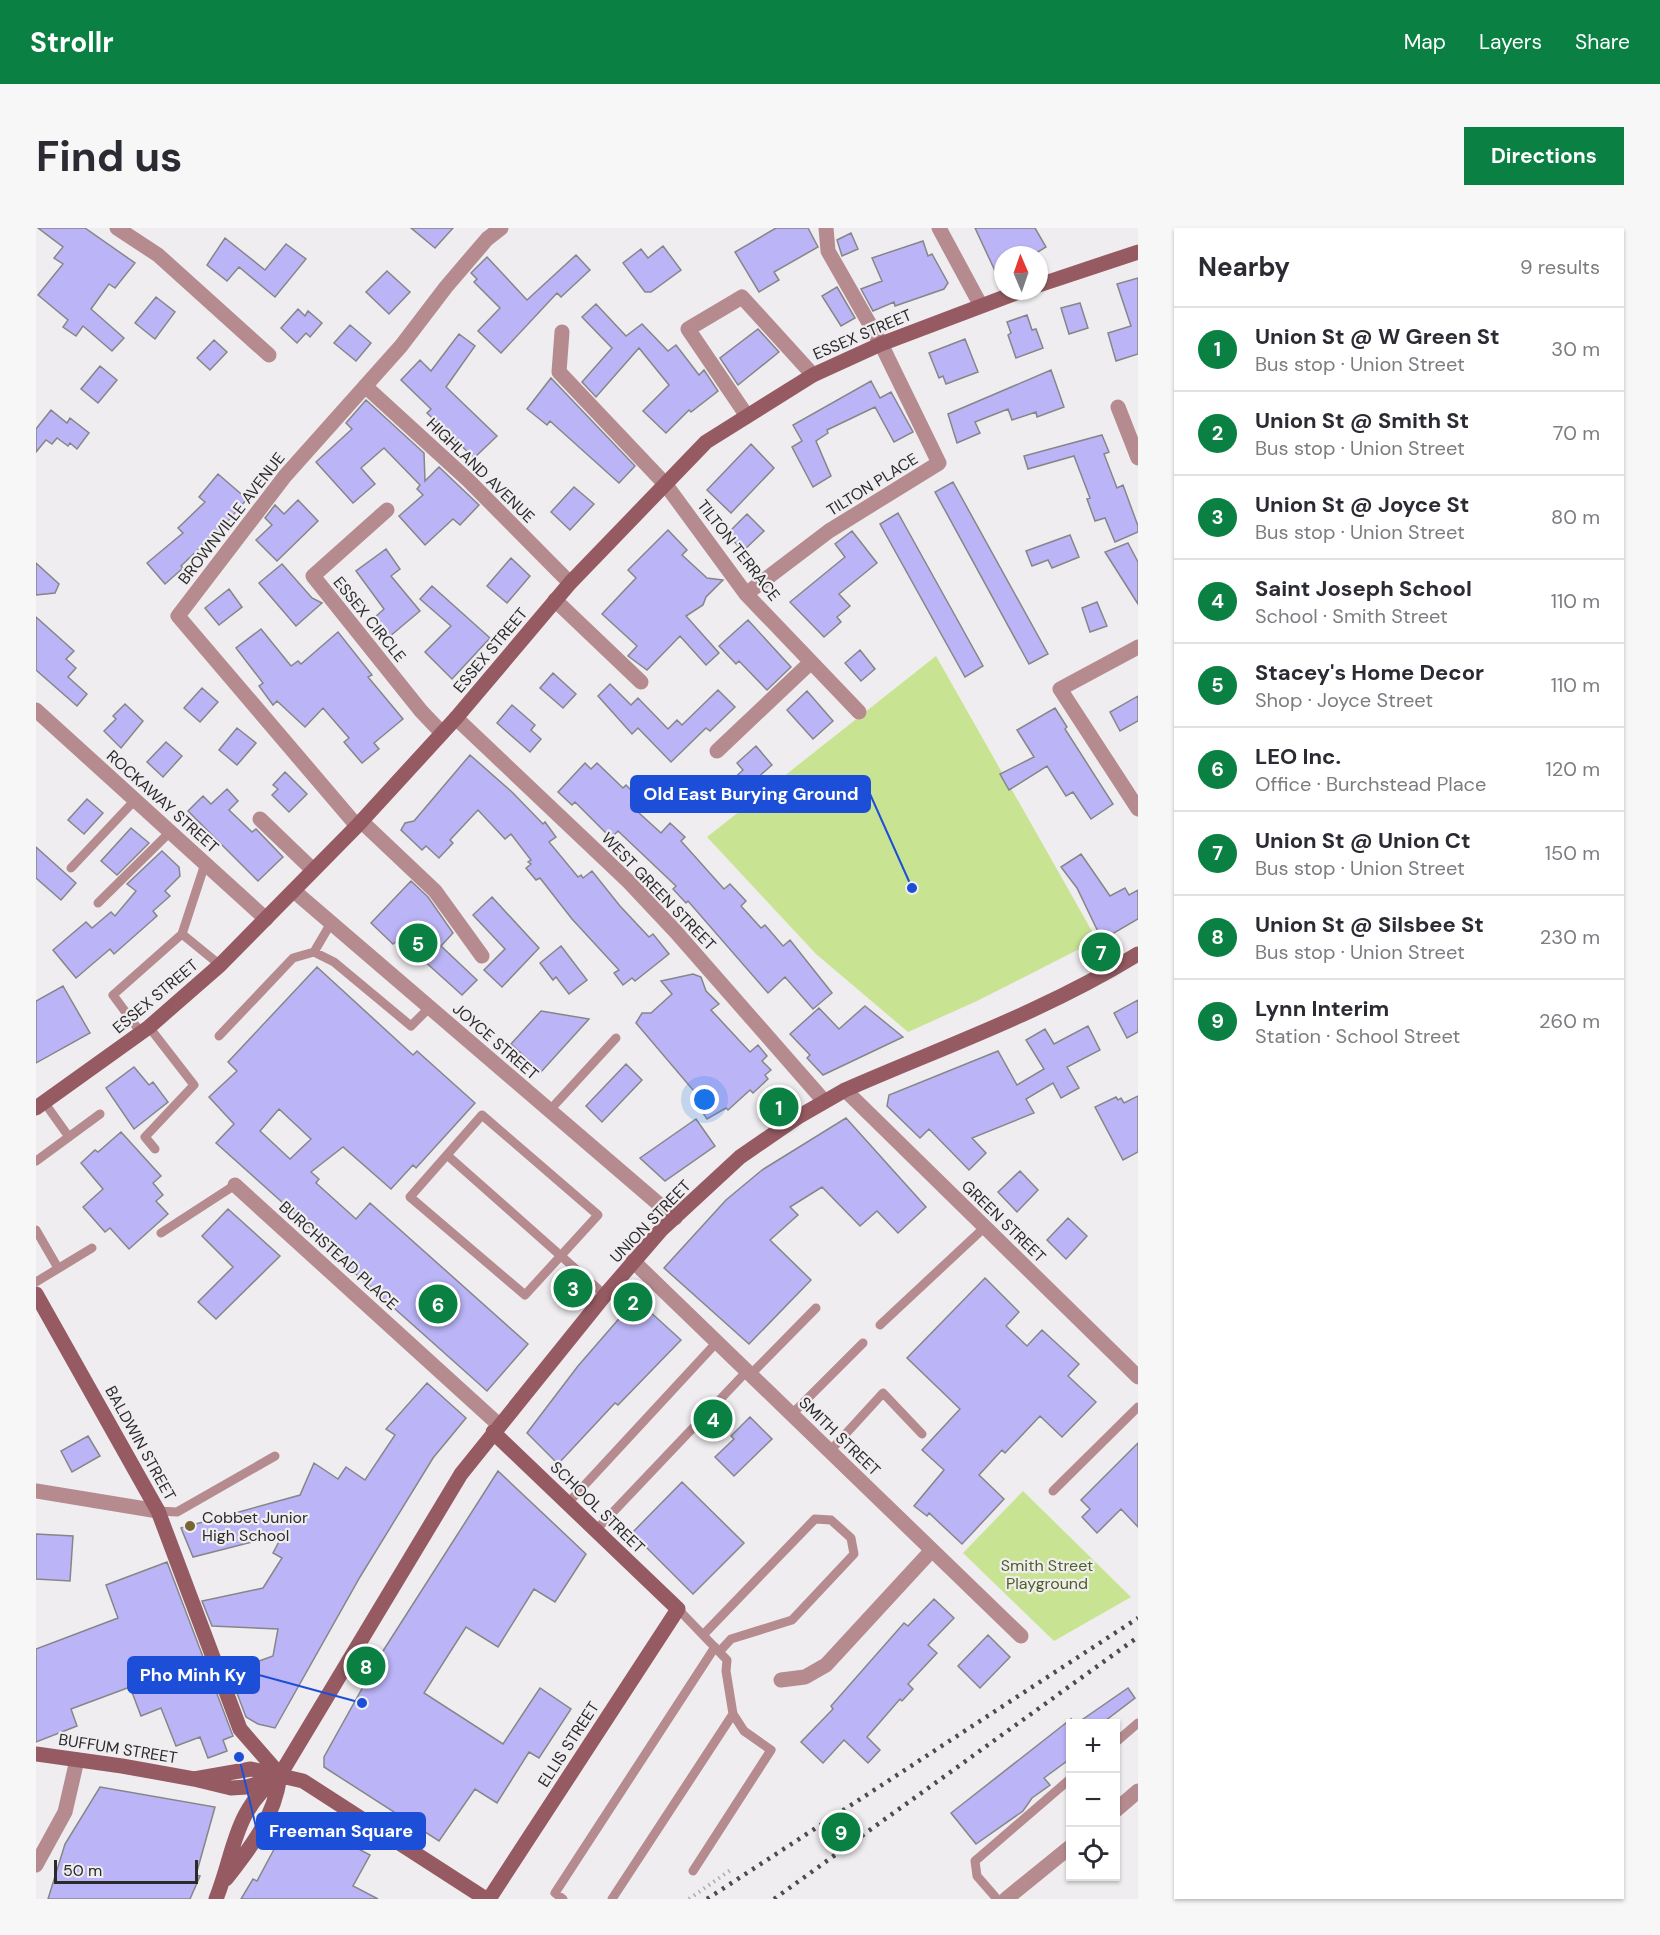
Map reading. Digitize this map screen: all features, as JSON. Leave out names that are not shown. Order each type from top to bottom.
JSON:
[{"type":"main road","points":[[1048,282],[1138,252]]},
{"type":"main road","name":"ESSEX STREET","points":[[40,1105],[145,1030],[220,965],[359,824],[456,718],[570,583],[706,442],[813,375],[881,344],[994,300]]},
{"type":"main road","name":"UNION STREET","points":[[216,1899],[241,1820],[260,1792],[280,1775],[440,1508],[496,1428],[633,1261],[740,1157],[824,1101],[1028,1011],[1100,977],[1138,954]]},
{"type":"main road","name":"BALDWIN STREET","points":[[36,1294],[158,1511],[243,1734],[280,1775]]},
{"type":"main road","name":"SCHOOL STREET","points":[[496,1428],[568,1503],[678,1609]]},
{"type":"main road","name":"ELLIS STREET","points":[[488,1899],[678,1609]]},
{"type":"main road","name":"BUFFUM STREET","points":[[36,1754],[194,1779],[238,1789],[280,1775]]},
{"type":"main road","points":[[280,1775],[314,1787],[488,1899]]},
{"type":"main road","name":"UNION STREET","points":[[222,1884],[253,1845],[268,1819],[276,1799],[280,1775]]},
{"type":"street","points":[[117,228],[158,255],[269,355]]},
{"type":"street","points":[[826,228],[828,251],[881,344]]},
{"type":"street","points":[[939,228],[980,304]]},
{"type":"street","name":"BROWNVILLE AVENUE","points":[[359,824],[178,616],[285,476],[364,386],[493,230]]},
{"type":"street","points":[[747,416],[688,329],[742,297],[813,375]]},
{"type":"street","name":"TILTON TERRACE","points":[[562,332],[559,372],[666,485],[746,594],[859,712]]},
{"type":"street","name":"TILTON PLACE","points":[[746,594],[829,531],[939,463],[881,344]]},
{"type":"street","name":"HIGHLAND AVENUE","points":[[364,386],[468,480],[570,583]]},
{"type":"street","points":[[1118,407],[1138,458]]},
{"type":"street","name":"ESSEX CIRCLE","points":[[387,510],[313,576],[421,711],[442,733]]},
{"type":"street","points":[[555,600],[641,682]]},
{"type":"street","points":[[1138,647],[1060,689],[1138,809]]},
{"type":"street","points":[[717,751],[811,662]]},
{"type":"street","name":"ROCKAWAY STREET","points":[[36,710],[266,919]]},
{"type":"street","name":"WEST GREEN STREET","points":[[456,718],[637,890],[824,1101]]},
{"type":"street","points":[[260,819],[314,870]]},
{"type":"street","points":[[359,824],[435,891],[482,956]]},
{"type":"street","name":"JOYCE STREET","points":[[294,891],[675,1218]]},
{"type":"street","name":"GREEN STREET","points":[[845,1090],[1138,1377]]},
{"type":"street","name":"BURCHSTEAD PLACE","points":[[235,1185],[496,1428]]},
{"type":"street","name":"SMITH STREET","points":[[633,1261],[1021,1636]]},
{"type":"street","points":[[36,1491],[158,1511]]},
{"type":"street","points":[[781,1680],[806,1677],[826,1665],[932,1550]]},
{"type":"street","points":[[36,1865],[65,1812],[77,1760]]},
{"type":"street","points":[[1120,1807],[1138,1791]]},
{"type":"street","points":[[1006,1899],[1066,1851]]},
{"type":"lane","points":[[71,868],[135,800]]},
{"type":"lane","points":[[98,903],[170,832]]},
{"type":"lane","points":[[155,1149],[145,1137],[194,1085],[113,995],[182,934],[205,864]]},
{"type":"lane","points":[[314,952],[331,923]]},
{"type":"lane","points":[[182,934],[220,965]]},
{"type":"lane","points":[[219,1035],[293,958],[314,952],[334,962],[411,1026],[429,1008]]},
{"type":"lane","points":[[549,1111],[616,1038]]},
{"type":"lane","points":[[40,1105],[69,1137]]},
{"type":"lane","points":[[36,1161],[100,1114]]},
{"type":"lane","points":[[482,1115],[598,1215],[525,1295],[410,1197],[447,1155],[482,1115]]},
{"type":"lane","points":[[447,1155],[605,1295]]},
{"type":"lane","points":[[161,1233],[235,1185]]},
{"type":"lane","points":[[880,1324],[985,1227]]},
{"type":"lane","points":[[36,1230],[58,1269]]},
{"type":"lane","points":[[36,1282],[92,1248]]},
{"type":"lane","points":[[596,1530],[749,1373],[816,1308]]},
{"type":"lane","points":[[568,1503],[717,1342]]},
{"type":"lane","points":[[792,1414],[863,1343]]},
{"type":"lane","points":[[830,1451],[883,1393],[922,1434]]},
{"type":"lane","points":[[1053,1491],[1138,1407]]},
{"type":"lane","points":[[158,1511],[177,1512],[275,1456]]},
{"type":"lane","points":[[563,1899],[555,1893],[717,1649],[731,1639],[792,1620],[854,1554],[850,1538],[831,1520],[815,1519],[703,1635]]},
{"type":"lane","points":[[678,1609],[728,1660],[726,1671],[733,1714],[744,1731],[771,1750],[693,1871]]},
{"type":"lane","points":[[612,1899],[733,1714]]},
{"type":"lane","points":[[1120,1739],[1138,1723]]},
{"type":"lane","points":[[997,1899],[977,1876],[975,1861],[1066,1783]]},
{"type":"path","points":[[689,1899],[732,1869]]},
{"type":"green space","points":[[936,656],[1097,940],[977,1001],[908,1032],[816,954],[707,837]]},
{"type":"green space","name":"Smith Street Playground","points":[[1023,1491],[1131,1597],[1054,1641],[963,1553]]},
{"type":"building","points":[[38,228],[85,228],[135,263],[115,288],[109,284],[91,309],[124,338],[112,351],[83,326],[76,336],[63,327],[68,320],[38,295],[63,264],[54,258],[63,247]]},
{"type":"building","points":[[411,228],[453,228],[435,248]]},
{"type":"building","points":[[776,228],[808,228],[818,247],[774,272],[779,280],[759,292],[735,252]]},
{"type":"building","points":[[975,228],[1035,228],[1045,246],[994,246],[994,269]]},
{"type":"building","points":[[851,233],[858,249],[842,256],[837,240]]},
{"type":"building","points":[[225,238],[265,270],[286,244],[306,259],[275,297],[239,267],[227,281],[207,265]]},
{"type":"building","points":[[923,241],[928,256],[932,254],[948,283],[944,289],[895,306],[894,302],[873,311],[861,289],[882,281],[872,258]]},
{"type":"building","points":[[663,246],[681,270],[651,292],[645,292],[623,263],[641,249],[648,258]]},
{"type":"building","points":[[576,255],[590,270],[561,297],[557,293],[501,353],[478,331],[500,308],[474,282],[477,279],[471,273],[487,257],[527,300]]},
{"type":"building","points":[[387,271],[410,292],[389,314],[366,292]]},
{"type":"building","points":[[1138,278],[1138,354],[1116,361],[1108,333],[1131,326],[1117,284]]},
{"type":"building","points":[[837,287],[855,318],[841,326],[822,296]]},
{"type":"building","points":[[156,297],[175,312],[155,339],[135,323]]},
{"type":"building","points":[[1080,303],[1088,328],[1069,334],[1061,308]]},
{"type":"building","points":[[596,304],[626,336],[642,324],[668,351],[676,345],[699,375],[704,370],[718,391],[691,412],[689,410],[666,433],[643,411],[669,385],[639,348],[596,397],[582,382],[612,348],[582,317]]},
{"type":"building","points":[[298,309],[305,316],[308,311],[322,323],[310,337],[306,333],[297,343],[281,328]]},
{"type":"building","points":[[1027,315],[1032,330],[1036,329],[1043,348],[1016,358],[1008,335],[1011,333],[1007,322]]},
{"type":"building","points":[[350,325],[371,343],[356,361],[334,343]]},
{"type":"building","points":[[758,329],[779,352],[738,385],[720,358]]},
{"type":"building","points":[[459,334],[475,346],[446,387],[497,436],[474,458],[427,413],[431,409],[401,380],[420,360],[431,371]]},
{"type":"building","points":[[965,339],[978,372],[946,384],[943,376],[939,378],[929,353]]},
{"type":"building","points":[[214,340],[227,352],[210,370],[197,358]]},
{"type":"building","points":[[100,366],[117,380],[98,403],[81,389]]},
{"type":"building","points":[[1051,370],[1064,407],[1037,417],[1036,412],[1012,420],[1008,409],[975,422],[980,433],[957,443],[948,414]]},
{"type":"building","points":[[551,378],[635,466],[619,483],[550,421],[547,425],[527,409]]},
{"type":"building","points":[[871,381],[880,398],[891,392],[913,432],[894,442],[875,407],[827,430],[828,433],[816,441],[831,476],[813,487],[792,447],[802,441],[793,425]]},
{"type":"building","points":[[366,400],[424,453],[425,481],[439,467],[479,505],[460,525],[453,519],[425,545],[399,516],[423,495],[417,489],[420,485],[384,448],[361,468],[375,484],[353,503],[316,462],[352,429],[346,423]]},
{"type":"building","points":[[51,410],[67,423],[70,418],[89,433],[77,449],[70,443],[68,446],[57,438],[52,444],[46,440],[36,452],[36,429]]},
{"type":"building","points":[[1102,435],[1109,452],[1104,454],[1117,488],[1123,485],[1138,526],[1138,532],[1115,542],[1105,518],[1095,521],[1087,499],[1090,498],[1074,456],[1028,469],[1024,456]]},
{"type":"building","points":[[751,444],[774,468],[731,513],[707,490]]},
{"type":"building","points":[[218,474],[247,499],[228,521],[181,566],[183,568],[165,584],[147,563],[183,533],[178,528],[205,502],[199,497]]},
{"type":"building","points":[[953,482],[1048,654],[1029,664],[935,492]]},
{"type":"building","points":[[574,487],[594,504],[570,530],[551,512]]},
{"type":"building","points":[[298,500],[318,521],[277,561],[256,540],[272,525],[265,518],[275,505],[284,514]]},
{"type":"building","points":[[898,513],[983,666],[965,677],[880,524]]},
{"type":"building","points":[[747,514],[764,531],[743,551],[727,534]]},
{"type":"building","points":[[668,530],[687,550],[682,555],[707,578],[723,580],[706,597],[703,605],[686,616],[719,653],[706,665],[680,636],[647,670],[628,656],[637,646],[602,614],[636,578],[628,570]]},
{"type":"building","points":[[852,531],[877,563],[839,594],[850,606],[837,617],[841,622],[824,637],[790,602],[845,557],[835,544]]},
{"type":"building","points":[[1070,535],[1079,557],[1052,568],[1048,560],[1032,566],[1026,551]]},
{"type":"building","points":[[1128,543],[1138,562],[1138,604],[1105,552]]},
{"type":"building","points":[[386,549],[400,569],[391,576],[420,611],[389,637],[374,618],[384,609],[356,571]]},
{"type":"building","points":[[511,558],[530,576],[507,603],[487,586]]},
{"type":"building","points":[[36,563],[59,584],[55,593],[36,595]]},
{"type":"building","points":[[282,564],[312,598],[322,603],[296,626],[259,583]]},
{"type":"building","points":[[432,586],[490,638],[452,679],[425,652],[451,626],[420,599]]},
{"type":"building","points":[[229,589],[242,607],[219,625],[205,608]]},
{"type":"building","points":[[1097,602],[1107,626],[1090,632],[1082,608]]},
{"type":"building","points":[[36,617],[74,651],[66,659],[76,668],[68,677],[87,694],[77,706],[36,670]]},
{"type":"building","points":[[748,620],[791,667],[767,690],[739,661],[736,664],[719,646]]},
{"type":"building","points":[[261,629],[291,666],[298,661],[301,664],[338,632],[372,675],[368,677],[403,719],[374,743],[379,749],[362,763],[344,742],[349,738],[323,708],[305,727],[277,701],[273,705],[259,686],[263,683],[236,648]]},
{"type":"building","points":[[860,650],[875,669],[861,681],[845,663]]},
{"type":"building","points":[[553,673],[576,694],[563,708],[540,688]]},
{"type":"building","points":[[610,684],[631,705],[638,698],[668,729],[677,720],[682,725],[718,690],[735,707],[710,731],[706,728],[671,762],[638,728],[632,734],[598,696]]},
{"type":"building","points":[[202,688],[218,702],[200,722],[184,708]]},
{"type":"building","points":[[807,691],[833,721],[813,739],[787,710]]},
{"type":"building","points":[[1138,696],[1138,721],[1120,731],[1110,712]]},
{"type":"building","points":[[125,704],[143,721],[121,748],[104,731],[116,719],[113,716]]},
{"type":"building","points":[[512,705],[535,725],[531,730],[541,739],[530,752],[497,723]]},
{"type":"building","points":[[1055,708],[1067,727],[1065,729],[1113,804],[1091,819],[1073,792],[1066,796],[1047,766],[1009,790],[1000,774],[1034,757],[1017,730]]},
{"type":"building","points":[[237,728],[256,743],[237,765],[219,750]]},
{"type":"building","points":[[166,742],[182,756],[163,777],[147,762]]},
{"type":"building","points":[[756,746],[772,765],[747,787],[752,793],[732,812],[716,795],[743,770],[737,763]]},
{"type":"building","points":[[470,755],[513,793],[543,824],[545,822],[556,837],[549,842],[578,877],[581,875],[583,878],[592,871],[620,906],[649,937],[653,934],[669,954],[635,981],[632,978],[623,985],[614,973],[619,970],[572,919],[540,878],[536,880],[526,868],[531,864],[528,862],[531,860],[511,834],[505,839],[478,810],[450,840],[453,843],[439,858],[426,846],[422,850],[401,830],[405,823],[414,821]]},
{"type":"building","points":[[585,763],[591,769],[597,763],[623,788],[626,785],[632,791],[639,785],[652,798],[638,812],[661,833],[670,823],[685,837],[681,841],[724,889],[730,884],[746,901],[741,906],[761,928],[765,925],[783,946],[790,940],[832,993],[813,1009],[785,977],[768,993],[688,901],[686,903],[673,889],[676,886],[618,831],[611,838],[575,802],[572,805],[558,792]]},
{"type":"building","points":[[285,772],[307,794],[289,812],[272,795],[278,789],[273,785]]},
{"type":"building","points":[[227,789],[238,801],[229,810],[252,832],[256,829],[283,857],[258,881],[188,811],[203,796],[211,804]]},
{"type":"building","points":[[87,799],[103,813],[84,834],[68,820]]},
{"type":"building","points":[[131,828],[149,843],[117,875],[101,861]]},
{"type":"building","points":[[36,847],[76,883],[61,900],[36,878]]},
{"type":"building","points":[[162,851],[179,867],[180,876],[165,891],[170,896],[153,911],[157,916],[114,954],[110,949],[76,978],[53,950],[86,922],[92,928],[111,912],[115,916],[136,891],[127,884]]},
{"type":"building","points":[[1081,854],[1110,896],[1125,888],[1129,895],[1138,890],[1138,919],[1102,940],[1077,888],[1061,867]]},
{"type":"building","points":[[411,881],[428,897],[453,933],[441,946],[477,980],[462,995],[422,959],[419,962],[397,941],[393,944],[371,923]]},
{"type":"building","points":[[492,897],[539,948],[502,987],[484,970],[505,949],[473,915]]},
{"type":"building","points":[[561,946],[587,980],[569,994],[556,977],[553,980],[540,963]]},
{"type":"building","points":[[317,967],[413,1055],[417,1051],[475,1103],[416,1168],[413,1165],[391,1189],[343,1147],[311,1172],[319,1179],[316,1183],[356,1219],[370,1203],[528,1344],[487,1391],[329,1250],[331,1248],[302,1220],[216,1143],[234,1124],[209,1097],[237,1071],[228,1062]],"holes":[[[279,1109],[311,1139],[290,1159],[260,1131]]]},
{"type":"building","points":[[693,974],[701,977],[706,991],[719,1004],[711,1010],[750,1052],[758,1045],[767,1056],[762,1061],[771,1070],[765,1075],[768,1079],[753,1093],[750,1090],[728,1110],[726,1108],[707,1119],[694,1100],[699,1097],[636,1023],[642,1013],[651,1013],[672,994],[661,981]]},
{"type":"building","points":[[63,986],[90,1033],[36,1063],[36,1001]]},
{"type":"building","points":[[1138,1000],[1138,1032],[1127,1038],[1114,1013]]},
{"type":"building","points":[[865,1006],[903,1037],[823,1075],[807,1058],[810,1055],[790,1034],[819,1008],[839,1029]]},
{"type":"building","points":[[541,1011],[589,1019],[541,1072],[511,1044]]},
{"type":"building","points":[[1088,1026],[1100,1050],[1067,1067],[1079,1088],[1061,1098],[1053,1083],[1026,1099],[1034,1113],[972,1138],[986,1153],[969,1170],[929,1129],[920,1138],[887,1106],[889,1095],[998,1051],[1017,1085],[1044,1069],[1026,1040],[1045,1029],[1054,1044]]},
{"type":"building","points":[[626,1064],[642,1080],[602,1122],[586,1106]]},
{"type":"building","points":[[134,1067],[149,1085],[153,1082],[168,1102],[134,1129],[106,1088]]},
{"type":"building","points":[[1138,1096],[1138,1152],[1123,1160],[1095,1107],[1116,1097],[1118,1100],[1121,1098],[1124,1103]]},
{"type":"building","points":[[846,1118],[926,1207],[898,1233],[877,1211],[860,1226],[822,1187],[790,1207],[798,1215],[770,1240],[811,1280],[749,1344],[664,1268],[726,1200],[762,1170]]},
{"type":"building","points":[[696,1119],[715,1146],[665,1181],[640,1158]]},
{"type":"building","points":[[121,1132],[161,1176],[153,1183],[163,1195],[156,1201],[168,1214],[129,1249],[110,1228],[105,1232],[83,1207],[103,1189],[81,1163]]},
{"type":"building","points":[[1020,1171],[1038,1190],[1017,1212],[998,1192]]},
{"type":"building","points":[[228,1209],[280,1256],[216,1319],[198,1302],[233,1267],[202,1236]]},
{"type":"building","points":[[1068,1218],[1087,1236],[1066,1259],[1047,1240]]},
{"type":"building","points":[[985,1278],[1019,1312],[1006,1326],[1027,1346],[1042,1330],[1079,1364],[1068,1376],[1096,1402],[1062,1437],[1040,1416],[1005,1453],[1002,1450],[979,1475],[1004,1499],[962,1544],[929,1513],[927,1516],[914,1506],[944,1470],[922,1450],[960,1409],[907,1358]]},
{"type":"building","points":[[636,1299],[681,1340],[618,1405],[615,1403],[558,1464],[527,1433],[578,1366]]},
{"type":"building","points":[[427,1383],[466,1418],[433,1458],[360,1577],[275,1728],[258,1724],[246,1717],[229,1672],[273,1656],[278,1629],[212,1626],[202,1601],[263,1588],[282,1558],[273,1553],[283,1534],[193,1557],[181,1528],[300,1495],[314,1463],[338,1479],[346,1467],[365,1480],[395,1435],[386,1429]]},
{"type":"building","points":[[750,1417],[772,1439],[734,1476],[715,1457],[734,1439],[731,1436]]},
{"type":"building","points":[[88,1436],[100,1456],[72,1472],[61,1451]]},
{"type":"building","points":[[1138,1443],[1138,1527],[1121,1509],[1097,1533],[1082,1517],[1090,1509],[1081,1500]]},
{"type":"building","points":[[498,1471],[586,1554],[555,1602],[534,1589],[498,1647],[466,1627],[424,1693],[503,1744],[540,1688],[571,1709],[539,1758],[529,1752],[497,1803],[475,1789],[439,1841],[324,1767],[324,1757],[383,1651]]},
{"type":"building","points":[[682,1482],[744,1543],[693,1594],[632,1533]]},
{"type":"building","points":[[36,1534],[73,1536],[70,1581],[36,1579]]},
{"type":"building","points":[[167,1562],[233,1736],[223,1740],[227,1751],[208,1758],[200,1737],[176,1746],[161,1708],[141,1716],[130,1687],[71,1709],[77,1726],[36,1742],[36,1649],[118,1618],[106,1585]]},
{"type":"building","points":[[934,1599],[954,1618],[928,1645],[937,1653],[908,1684],[913,1689],[902,1701],[900,1699],[867,1737],[880,1750],[868,1763],[844,1740],[823,1763],[801,1742],[833,1709],[831,1706],[904,1623],[908,1626]]},
{"type":"building","points":[[988,1635],[1010,1657],[980,1688],[958,1666]]},
{"type":"building","points":[[1128,1688],[1135,1698],[1108,1719],[1083,1719]]},
{"type":"building","points":[[1066,1723],[1066,1762],[1044,1778],[1050,1785],[1032,1798],[1023,1811],[976,1844],[951,1813]]},
{"type":"building","points":[[100,1787],[215,1807],[196,1875],[200,1876],[190,1899],[48,1899],[65,1844]]},
{"type":"building","points":[[293,1814],[370,1855],[353,1886],[378,1899],[241,1899],[253,1879],[257,1881]]},
{"type":"railway","points":[[707,1899],[1138,1618]]},
{"type":"railway","points":[[774,1899],[1138,1637]]},
{"type":"place","name":"Old East Burying Ground","points":[[912,888]]},
{"type":"place","name":"Stacey's Home Decor","points":[[418,943]]},
{"type":"place","name":"Union St @ Union Ct","points":[[1101,952]]},
{"type":"place","name":"Union St @ W Green St","points":[[779,1107]]},
{"type":"place","name":"Union St @ Joyce St","points":[[573,1288]]},
{"type":"place","name":"Union St @ Smith St","points":[[633,1302]]},
{"type":"place","name":"LEO Inc.","points":[[438,1304]]},
{"type":"place","name":"Saint Joseph School","points":[[713,1419]]},
{"type":"place","name":"Cobbet Junior High School","points":[[190,1526]]},
{"type":"place","name":"Union St @ Silsbee St","points":[[366,1666]]},
{"type":"place","name":"Pho Minh Ky","points":[[362,1703]]},
{"type":"place","name":"Freeman Square","points":[[239,1757]]},
{"type":"place","name":"Lynn Interim","points":[[841,1832]]}]
